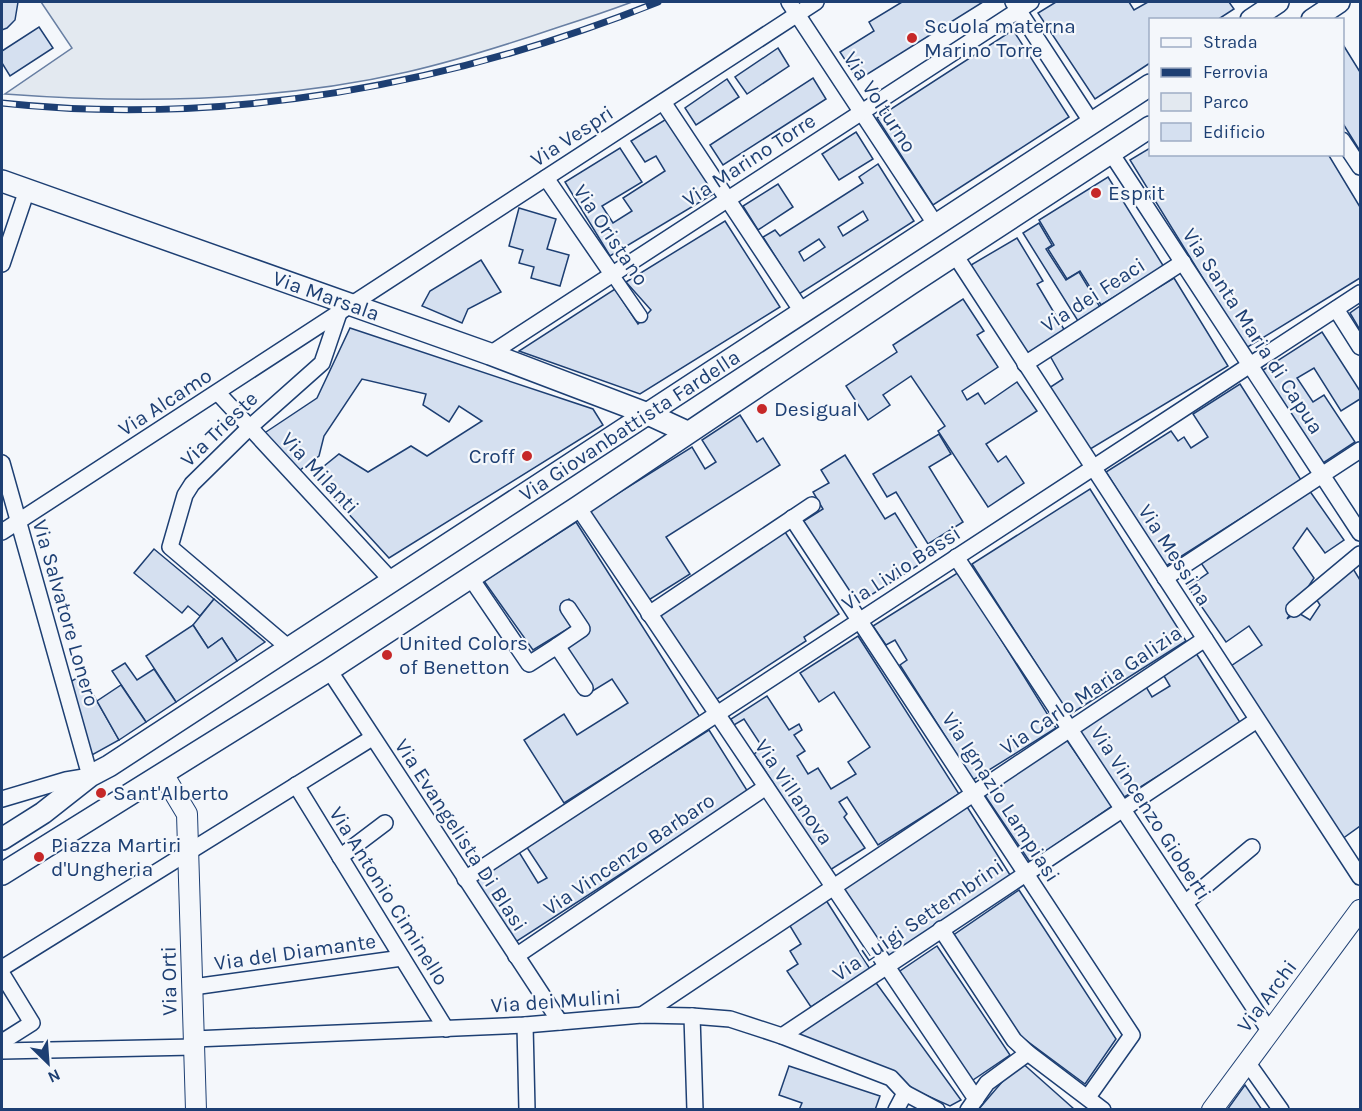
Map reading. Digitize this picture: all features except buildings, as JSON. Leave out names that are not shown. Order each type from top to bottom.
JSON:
[{"type":"main road","points":[[1257,14],[1278,2]]},
{"type":"main road","points":[[1315,18],[1339,2]]},
{"type":"main road","name":"Via Giovanbattista Fardella","points":[[2,839],[43,813],[99,771],[1149,86]]},
{"type":"main road","name":"Via Giovanbattista Fardella","points":[[2,874],[329,670],[1149,128]]},
{"type":"main road","name":"Via Marsala","points":[[2,181],[345,309],[490,354],[648,414],[687,432]]},
{"type":"main road","points":[[2,825],[43,813]]},
{"type":"street","name":"Via Vespri","points":[[345,309],[663,102],[794,8],[816,2]]},
{"type":"street","name":"Via Marino Torre","points":[[490,354],[862,112],[1021,4]]},
{"type":"street","points":[[1021,4],[1092,123]]},
{"type":"street","name":"Via Volturno","points":[[794,8],[936,225]]},
{"type":"street","points":[[663,102],[803,313]]},
{"type":"street","points":[[1344,143],[1360,167]]},
{"type":"street","name":"Via Santa Maria di Capua","points":[[1111,153],[1360,533]]},
{"type":"street","name":"Via Oristano","points":[[546,178],[640,316]]},
{"type":"street","points":[[2,264],[27,190]]},
{"type":"street","name":"Via Messina","points":[[955,255],[1360,877]]},
{"type":"street","name":"Via dei Feaci","points":[[1025,364],[1183,262]]},
{"type":"street","name":"Via Livio Bassi","points":[[465,879],[1360,293]]},
{"type":"street","name":"Via Alcamo","points":[[2,532],[345,309]]},
{"type":"street","name":"Via Trieste","points":[[289,648],[170,547],[185,495],[192,484],[322,363],[345,309]]},
{"type":"street","points":[[1336,309],[1360,347]]},
{"type":"street","name":"Via Milanti","points":[[218,393],[392,581]]},
{"type":"street","points":[[1165,578],[1360,450]]},
{"type":"street","name":"Via Salvatore Lonero","points":[[2,463],[99,771]]},
{"type":"street","points":[[649,614],[812,505]]},
{"type":"street","name":"Via Villanova","points":[[578,507],[886,966],[972,1105]]},
{"type":"street","name":"Via Ignazio Lampiasi","points":[[792,518],[1132,1035],[1088,1097]]},
{"type":"street","points":[[1294,609],[1360,554]]},
{"type":"street","name":"Via Vincenzo Gioberti","points":[[956,557],[1270,1032]]},
{"type":"street","points":[[470,577],[529,664],[582,629],[568,608]]},
{"type":"street","name":"Via Carlo Maria Galizia","points":[[642,1015],[1204,639]]},
{"type":"street","points":[[557,646],[585,688]]},
{"type":"street","name":"Via Evangelista Di Blasi","points":[[329,670],[560,1022]]},
{"type":"street","name":"Via Luigi Settembrini","points":[[782,1036],[1257,720]]},
{"type":"street","points":[[2,968],[372,738]]},
{"type":"street","points":[[2,799],[99,771]]},
{"type":"street","name":"Via Orti","points":[[164,774],[187,814],[196,1110]]},
{"type":"street","name":"Via Antonio Ciminello","points":[[296,785],[446,1029]]},
{"type":"street","name":"Via Vincenzo Barbaro","points":[[516,956],[766,787]]},
{"type":"street","points":[[340,856],[385,823]]},
{"type":"street","points":[[1185,903],[1252,847]]},
{"type":"street","name":"Via Archi","points":[[1212,1110],[1360,910]]},
{"type":"street","points":[[941,929],[1014,1040],[1103,1110]]},
{"type":"street","name":"Via del Diamante","points":[[193,987],[402,958]]},
{"type":"street","points":[[2,974],[32,1023],[2,1042]]},
{"type":"street","points":[[679,991],[686,1016],[694,1110]]},
{"type":"street","name":"Via dei Mulini","points":[[2,1051],[525,1025],[642,1015],[686,1016],[730,1019],[782,1036],[891,1078],[905,1092],[937,1110]]},
{"type":"street","points":[[525,1025],[527,1110]]},
{"type":"street","points":[[972,1105],[987,1083],[1028,1053]]},
{"type":"street","points":[[1247,1062],[1281,1110]]},
{"type":"street","points":[[896,1110],[905,1092]]},
{"type":"green space","points":[[41,2],[632,2],[521,40],[446,62],[358,82],[308,90],[258,95],[157,99],[5,94],[72,48]]},
{"type":"railway","points":[[2,103],[86,109],[169,109],[253,103],[336,93],[418,77],[500,56],[580,31],[658,2]]},
{"type":"place","name":"Scuola materna Marino Torre","points":[[912,38]]},
{"type":"place","name":"Esprit","points":[[1096,193]]},
{"type":"place","name":"Desigual","points":[[762,409]]},
{"type":"place","name":"Croff","points":[[527,456]]},
{"type":"place","name":"United Colors of Benetton","points":[[387,655]]},
{"type":"place","name":"Sant'Alberto","points":[[101,793]]},
{"type":"place","name":"Piazza Martiri d'Ungheria","points":[[39,857]]}]
